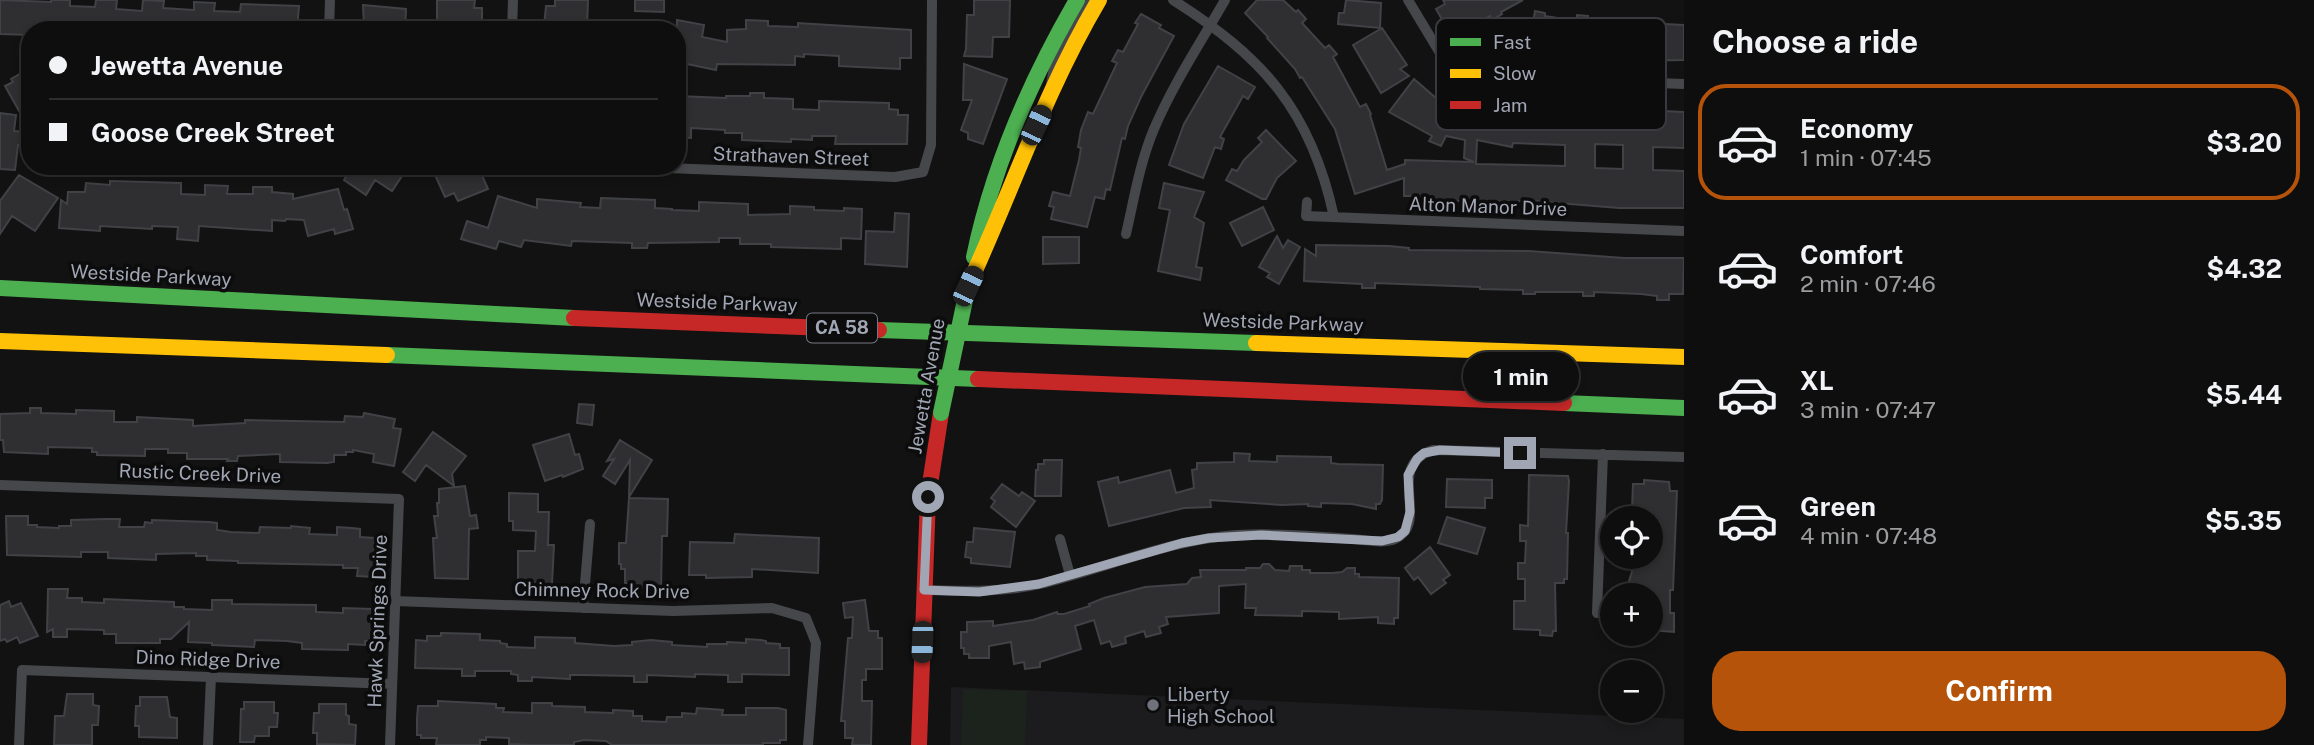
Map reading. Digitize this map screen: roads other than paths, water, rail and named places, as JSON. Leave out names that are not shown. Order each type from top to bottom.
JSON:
[{"type":"main road","name":"Jewetta Avenue","points":[[919,745],[928,497],[941,413],[985,205],[1005,146],[1077,0]]},
{"type":"main road","name":"Jewetta Avenue","points":[[968,286],[1003,210],[1023,153],[1099,0]]},
{"type":"main road","name":"Westside Parkway","points":[[0,288],[676,323],[1684,357]]},
{"type":"main road","name":"CA 58","points":[[0,341],[597,362],[1684,408]]},
{"type":"street","points":[[329,21],[330,0]]},
{"type":"street","points":[[512,21],[513,0]]},
{"type":"street","name":"Strathaven Street","points":[[686,169],[895,177],[922,172],[931,145],[932,0]]},
{"type":"street","points":[[1050,95],[1054,67],[1090,0]]},
{"type":"street","points":[[1173,0],[1211,24],[1257,64],[1292,108],[1319,163],[1334,218]]},
{"type":"street","points":[[1126,234],[1143,160],[1164,105],[1225,0]]},
{"type":"street","points":[[1408,0],[1436,46]]},
{"type":"street","points":[[1666,82],[1684,83]]},
{"type":"street","name":"Alton Manor Drive","points":[[1307,202],[1306,216],[1684,230]]},
{"type":"street","points":[[924,590],[979,592],[1009,589],[1209,538],[1261,535],[1382,541],[1398,537],[1405,531],[1409,521],[1408,475],[1417,459],[1433,450],[1684,457]]},
{"type":"street","points":[[1597,613],[1603,454]]},
{"type":"street","name":"Rustic Creek Drive","points":[[0,485],[399,499]]},
{"type":"street","name":"Hawk Springs Drive","points":[[390,745],[399,499]]},
{"type":"street","points":[[583,608],[590,524]]},
{"type":"street","points":[[1060,539],[1070,575]]},
{"type":"street","name":"Chimney Rock Drive","points":[[395,601],[673,611],[772,608],[806,618],[816,643],[808,745]]},
{"type":"street","name":"Dino Ridge Drive","points":[[19,745],[22,670],[392,684]]},
{"type":"street","points":[[208,745],[211,677]]},
{"type":"place","name":"Liberty High School","points":[[1153,705]]}]
